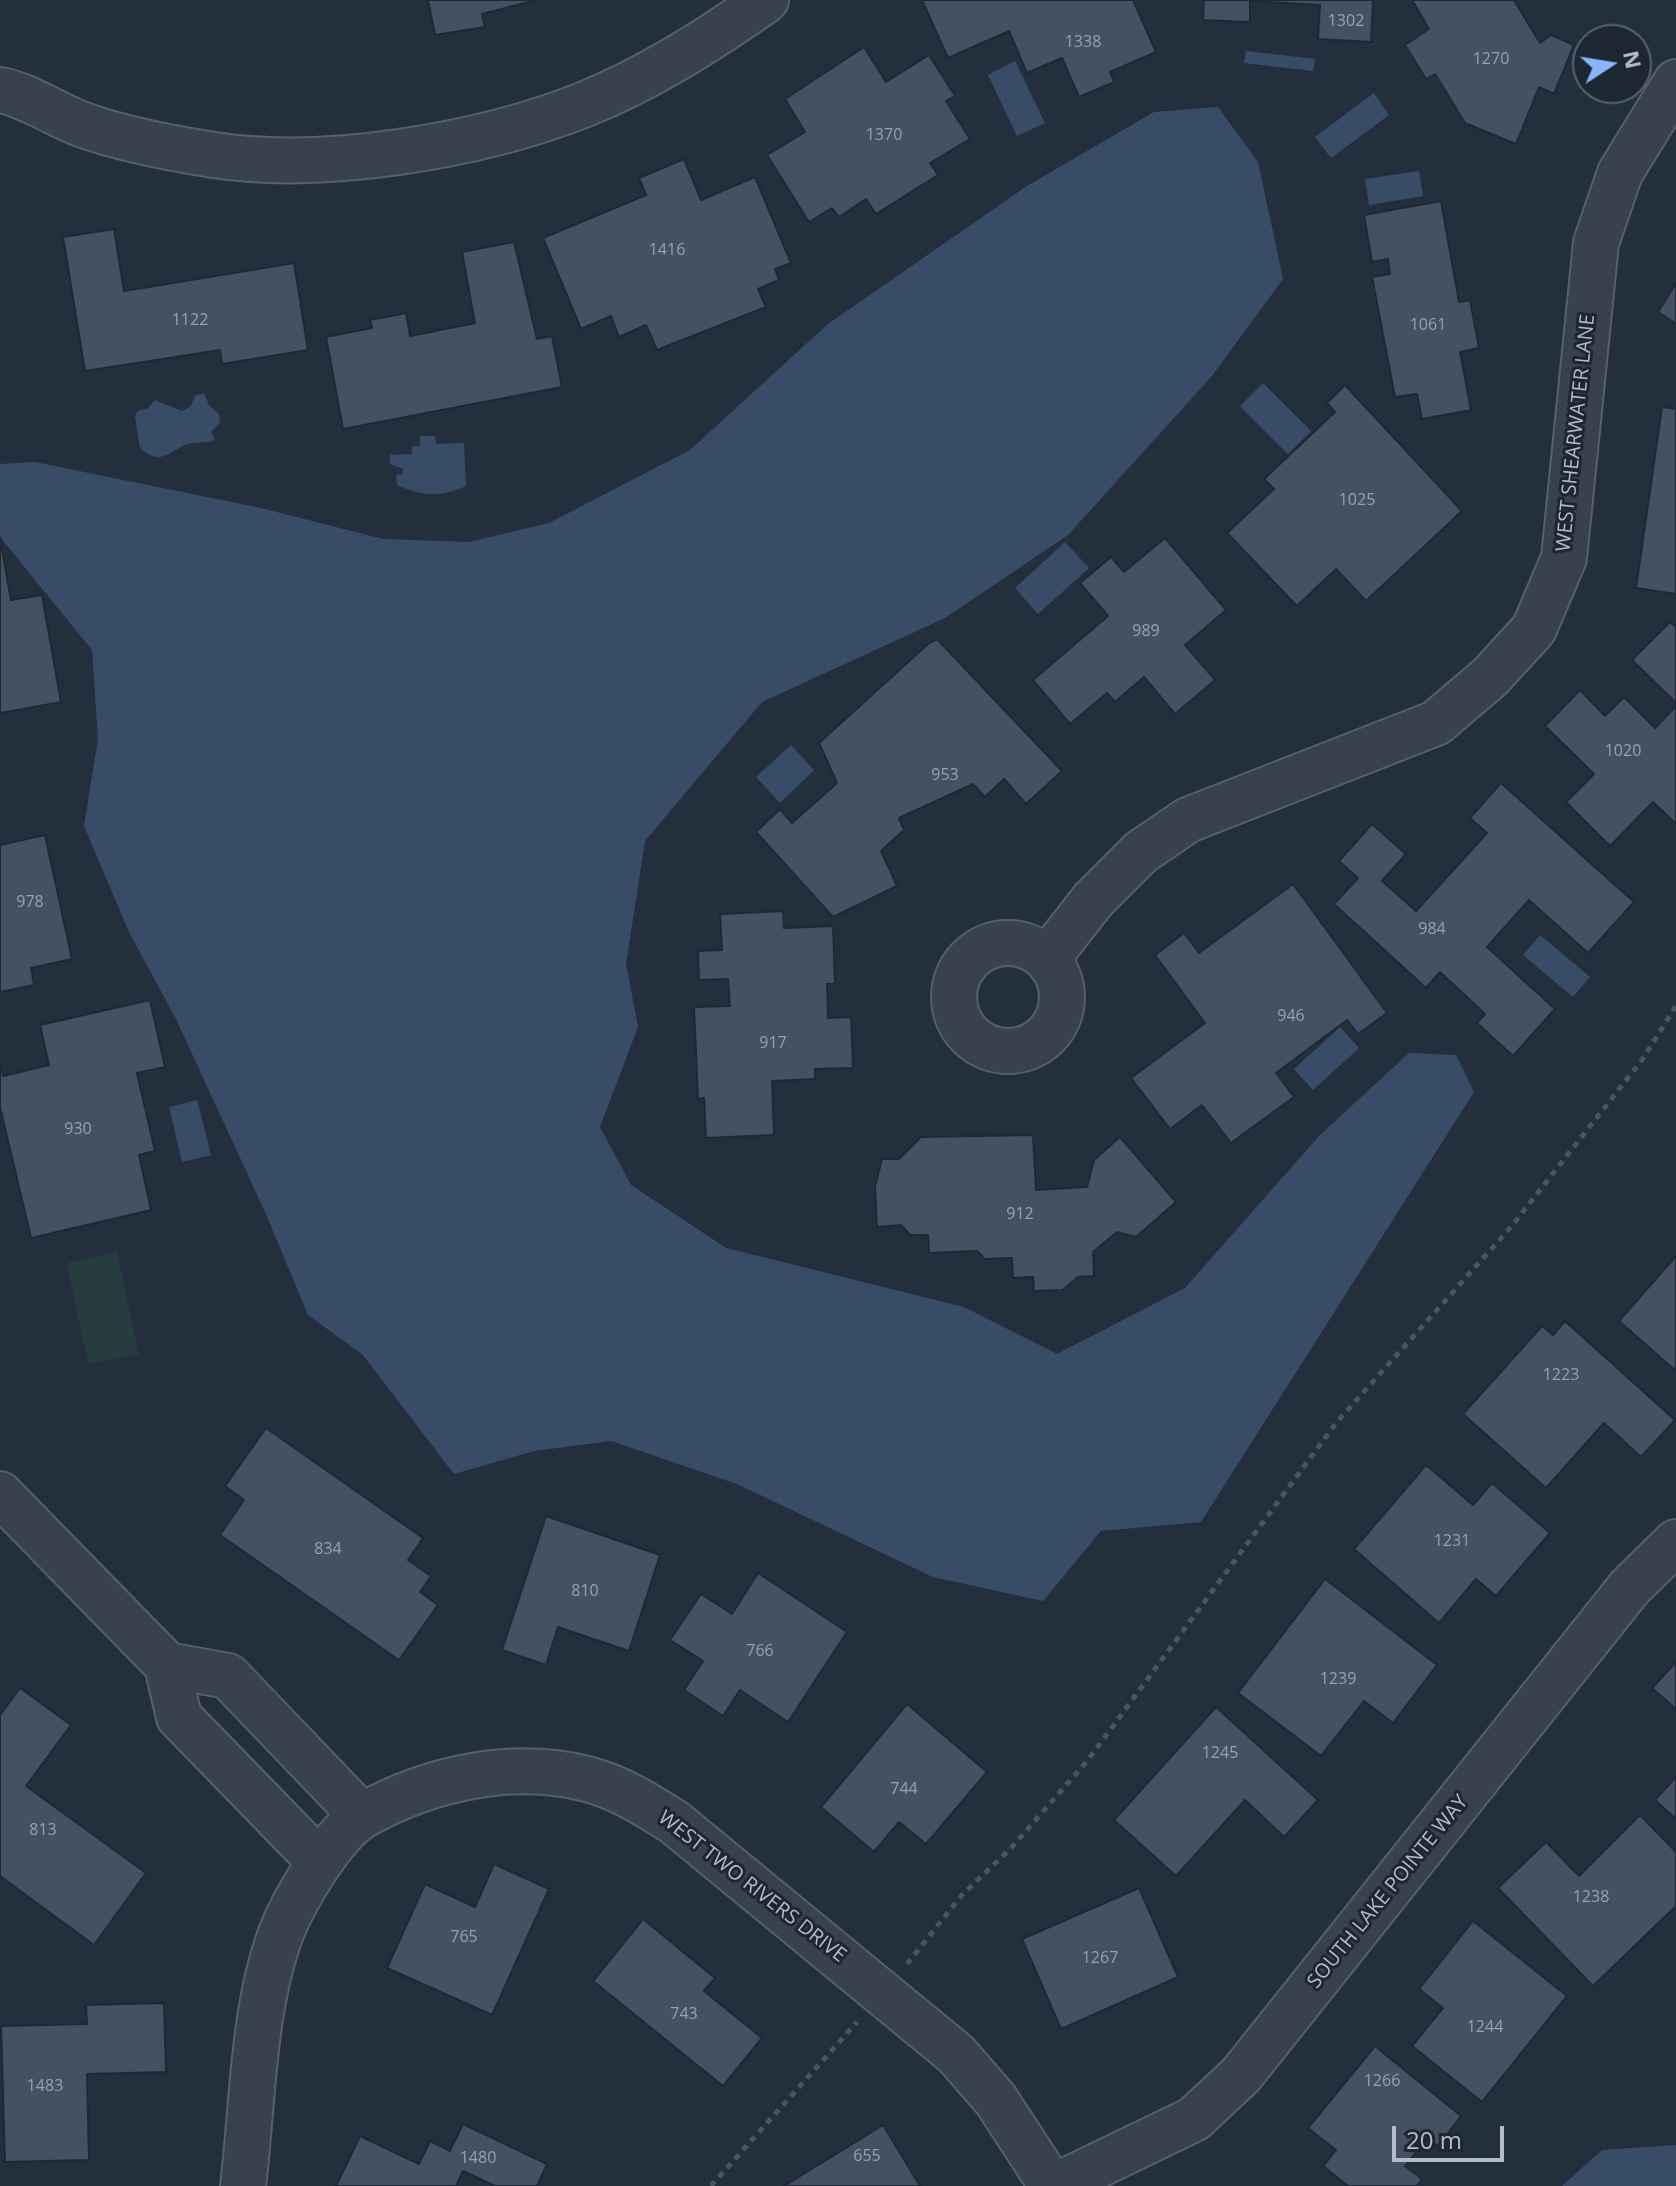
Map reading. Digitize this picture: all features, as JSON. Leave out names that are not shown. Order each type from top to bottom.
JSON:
[{"type":"street","points":[[0,90],[81,124],[213,155],[276,162],[384,153],[490,134],[583,105],[702,45],[766,0]]},
{"type":"street","name":"WEST SHEARWATER LANE","points":[[1047,959],[1093,900],[1141,852],[1201,815],[1436,723],[1490,677],[1534,629],[1564,558],[1596,243],[1620,173],[1676,82]]},
{"type":"street","points":[[0,1494],[167,1665],[179,1717],[319,1861]]},
{"type":"street","name":"SOUTH LAKE POINTE WAY","points":[[1053,2186],[1194,2119],[1241,2075],[1630,1587],[1676,1542]]},
{"type":"street","points":[[167,1665],[228,1676],[362,1816]]},
{"type":"street","name":"WEST TWO RIVERS DRIVE","points":[[243,2186],[268,1983],[282,1932],[319,1861],[362,1816],[438,1783],[488,1772],[540,1771],[588,1779],[630,1795],[674,1822],[956,2054],[996,2100],[1053,2186]]},
{"type":"path","points":[[906,1965],[962,1895],[1011,1848],[1088,1760],[1336,1423],[1511,1227],[1642,1060],[1676,1006]]},
{"type":"path","points":[[711,2186],[859,2020]]},
{"type":"green space","points":[[117,1252],[139,1354],[88,1364],[67,1263]]},
{"type":"water","points":[[1246,51],[1315,59],[1313,71],[1244,63]]},
{"type":"water","points":[[1015,61],[1045,123],[1017,136],[988,75]]},
{"type":"water","points":[[1374,93],[1389,115],[1331,158],[1315,137]]},
{"type":"water","points":[[1218,107],[1258,162],[1283,279],[1212,376],[1068,535],[945,618],[762,702],[645,841],[626,964],[638,1027],[600,1127],[631,1185],[726,1248],[964,1307],[1057,1354],[1185,1288],[1320,1135],[1409,1053],[1456,1055],[1474,1092],[1201,1522],[1101,1531],[1043,1601],[933,1577],[737,1484],[611,1441],[534,1451],[454,1474],[363,1355],[308,1315],[266,1214],[176,1019],[129,932],[84,826],[98,739],[92,650],[0,537],[0,464],[35,462],[261,508],[383,539],[469,542],[549,523],[690,450],[828,324],[1027,186],[1154,112]]},
{"type":"water","points":[[1419,171],[1423,196],[1369,205],[1365,179]]},
{"type":"water","points":[[1263,383],[1311,431],[1288,454],[1240,406]]},
{"type":"water","points":[[204,393],[209,405],[219,414],[220,422],[211,432],[215,440],[188,444],[160,457],[140,448],[135,416],[138,411],[147,409],[155,400],[182,411],[191,406],[195,396]]},
{"type":"water","points":[[420,436],[435,436],[436,444],[464,443],[466,486],[446,493],[429,494],[397,485],[396,475],[403,474],[403,469],[390,464],[390,455],[412,454],[412,446],[420,446]]},
{"type":"water","points":[[1065,542],[1089,568],[1038,614],[1015,588]]},
{"type":"water","points":[[791,745],[814,770],[780,803],[756,777]]},
{"type":"water","points":[[1540,935],[1590,977],[1573,997],[1523,955]]},
{"type":"water","points":[[1340,1027],[1359,1048],[1313,1090],[1294,1069]]},
{"type":"water","points":[[197,1100],[211,1155],[182,1162],[169,1107]]},
{"type":"water","points":[[1676,2145],[1676,2186],[1562,2186],[1602,2150]]},
{"type":"building","points":[[428,0],[537,0],[482,14],[485,27],[435,35]]},
{"type":"building","points":[[922,0],[1133,0],[1156,52],[1110,72],[1114,82],[1079,97],[1062,58],[1027,73],[1009,31],[948,58]]},
{"type":"building","points":[[1204,0],[1373,0],[1371,42],[1318,39],[1320,5],[1250,1],[1250,22],[1203,20]]},
{"type":"building","points":[[1412,0],[1514,0],[1540,43],[1551,35],[1572,44],[1572,50],[1554,94],[1539,87],[1516,144],[1465,123],[1435,74],[1426,79],[1405,45],[1429,29]]},
{"type":"building","points":[[864,47],[886,82],[929,55],[955,96],[946,101],[970,139],[930,163],[938,175],[876,214],[866,199],[839,217],[832,208],[809,222],[767,155],[805,132],[785,99]]},
{"type":"building","points":[[684,159],[701,200],[755,177],[791,263],[775,269],[779,280],[758,289],[766,307],[657,350],[646,325],[619,337],[611,316],[581,329],[543,238],[646,195],[639,178]]},
{"type":"building","points":[[1441,201],[1459,302],[1470,300],[1479,348],[1460,352],[1471,410],[1422,419],[1417,394],[1395,397],[1372,277],[1390,274],[1388,259],[1372,262],[1364,215]]},
{"type":"building","points":[[114,229],[124,291],[294,263],[308,350],[222,364],[220,350],[85,371],[63,237]]},
{"type":"building","points":[[514,242],[537,339],[552,336],[562,387],[343,429],[326,337],[372,328],[370,320],[406,313],[410,336],[475,323],[462,252]]},
{"type":"building","points":[[1676,283],[1676,324],[1658,312]]},
{"type":"building","points":[[1345,385],[1462,511],[1366,601],[1336,569],[1297,606],[1227,533],[1274,489],[1264,479],[1335,412],[1327,403]]},
{"type":"building","points":[[1662,407],[1676,409],[1676,594],[1636,588]]},
{"type":"building","points":[[0,538],[11,600],[42,595],[61,702],[0,713]]},
{"type":"building","points":[[1165,538],[1226,610],[1185,645],[1215,680],[1175,714],[1144,677],[1115,702],[1107,693],[1070,724],[1033,680],[1108,616],[1080,583],[1111,557],[1124,572]]},
{"type":"building","points":[[1670,622],[1676,627],[1676,703],[1632,660]]},
{"type":"building","points":[[937,639],[1062,771],[1026,804],[1004,779],[985,797],[973,784],[899,818],[904,830],[881,851],[897,886],[833,917],[756,832],[780,809],[792,823],[837,783],[819,743]]},
{"type":"building","points":[[1580,690],[1605,716],[1624,697],[1655,728],[1676,706],[1676,824],[1653,802],[1610,846],[1566,802],[1594,774],[1545,726]]},
{"type":"building","points":[[1501,783],[1634,902],[1588,953],[1529,900],[1487,947],[1555,1009],[1513,1056],[1477,1023],[1485,1014],[1440,972],[1426,988],[1334,904],[1358,878],[1339,861],[1372,824],[1406,854],[1382,881],[1416,911],[1487,833],[1470,818]]},
{"type":"building","points":[[45,835],[72,959],[31,968],[34,985],[0,992],[0,845]]},
{"type":"building","points":[[1293,884],[1387,1013],[1358,1034],[1347,1020],[1276,1073],[1294,1097],[1231,1143],[1202,1105],[1170,1129],[1131,1078],[1205,1023],[1155,955],[1184,933],[1199,953]]},
{"type":"building","points":[[783,911],[784,928],[833,926],[835,984],[827,984],[828,1018],[851,1017],[853,1068],[815,1069],[815,1079],[772,1081],[774,1135],[706,1138],[704,1098],[698,1099],[694,1007],[730,1006],[728,979],[699,980],[698,951],[722,950],[720,914]]},
{"type":"building","points":[[150,1000],[165,1067],[137,1073],[155,1151],[139,1155],[151,1210],[31,1238],[0,1107],[0,1062],[3,1076],[49,1065],[40,1025]]},
{"type":"building","points":[[1033,1135],[1036,1190],[1087,1187],[1094,1160],[1120,1137],[1176,1202],[1136,1237],[1117,1232],[1093,1252],[1094,1276],[1078,1277],[1063,1290],[1034,1291],[1033,1277],[1013,1278],[1012,1258],[985,1259],[977,1251],[929,1253],[928,1235],[910,1235],[901,1225],[877,1227],[875,1187],[882,1159],[899,1159],[921,1137]]},
{"type":"building","points":[[1676,1256],[1676,1371],[1619,1321]]},
{"type":"building","points":[[1565,1321],[1675,1420],[1641,1457],[1604,1423],[1546,1488],[1463,1414],[1542,1326],[1553,1335]]},
{"type":"building","points":[[266,1428],[423,1538],[408,1560],[431,1576],[420,1592],[438,1605],[399,1660],[220,1535],[244,1500],[225,1486]]},
{"type":"building","points":[[1426,1465],[1473,1505],[1492,1483],[1550,1533],[1496,1596],[1476,1579],[1439,1623],[1354,1549]]},
{"type":"building","points":[[546,1516],[660,1555],[629,1651],[558,1627],[546,1665],[502,1650]]},
{"type":"building","points":[[758,1573],[847,1632],[788,1722],[740,1690],[723,1716],[684,1690],[703,1661],[670,1640],[701,1594],[732,1614]]},
{"type":"building","points":[[1325,1579],[1437,1665],[1393,1723],[1364,1701],[1321,1756],[1238,1693]]},
{"type":"building","points":[[1676,1662],[1676,1709],[1652,1688]]},
{"type":"building","points":[[20,1688],[71,1725],[26,1786],[146,1873],[94,1945],[0,1876],[0,1715]]},
{"type":"building","points":[[907,1704],[987,1772],[926,1844],[899,1822],[874,1852],[821,1807]]},
{"type":"building","points":[[1216,1707],[1318,1800],[1284,1837],[1245,1800],[1176,1876],[1114,1820]]},
{"type":"building","points":[[1676,1777],[1676,1819],[1655,1800]]},
{"type":"building","points":[[1640,1815],[1676,1852],[1676,1906],[1593,1986],[1498,1888],[1546,1842],[1579,1876]]},
{"type":"building","points":[[494,1864],[549,1889],[492,2015],[387,1968],[425,1884],[475,1907]]},
{"type":"building","points":[[1139,1888],[1178,1977],[1061,2029],[1022,1939]]},
{"type":"building","points":[[643,1919],[715,1978],[704,1991],[762,2038],[723,2086],[593,1981]]},
{"type":"building","points":[[1473,1921],[1567,1996],[1482,2102],[1412,2046],[1443,2008],[1419,1989]]},
{"type":"building","points":[[164,2003],[166,2072],[87,2074],[89,2160],[5,2162],[1,2026],[87,2024],[86,2005]]},
{"type":"building","points":[[1375,2046],[1461,2116],[1438,2146],[1427,2138],[1405,2166],[1422,2179],[1417,2186],[1348,2186],[1323,2166],[1336,2150],[1308,2128]]},
{"type":"building","points":[[463,2124],[547,2164],[537,2186],[495,2186],[463,2171],[456,2186],[336,2186],[360,2136],[419,2164],[430,2141],[450,2151]]},
{"type":"building","points":[[883,2125],[920,2186],[784,2186]]}]
